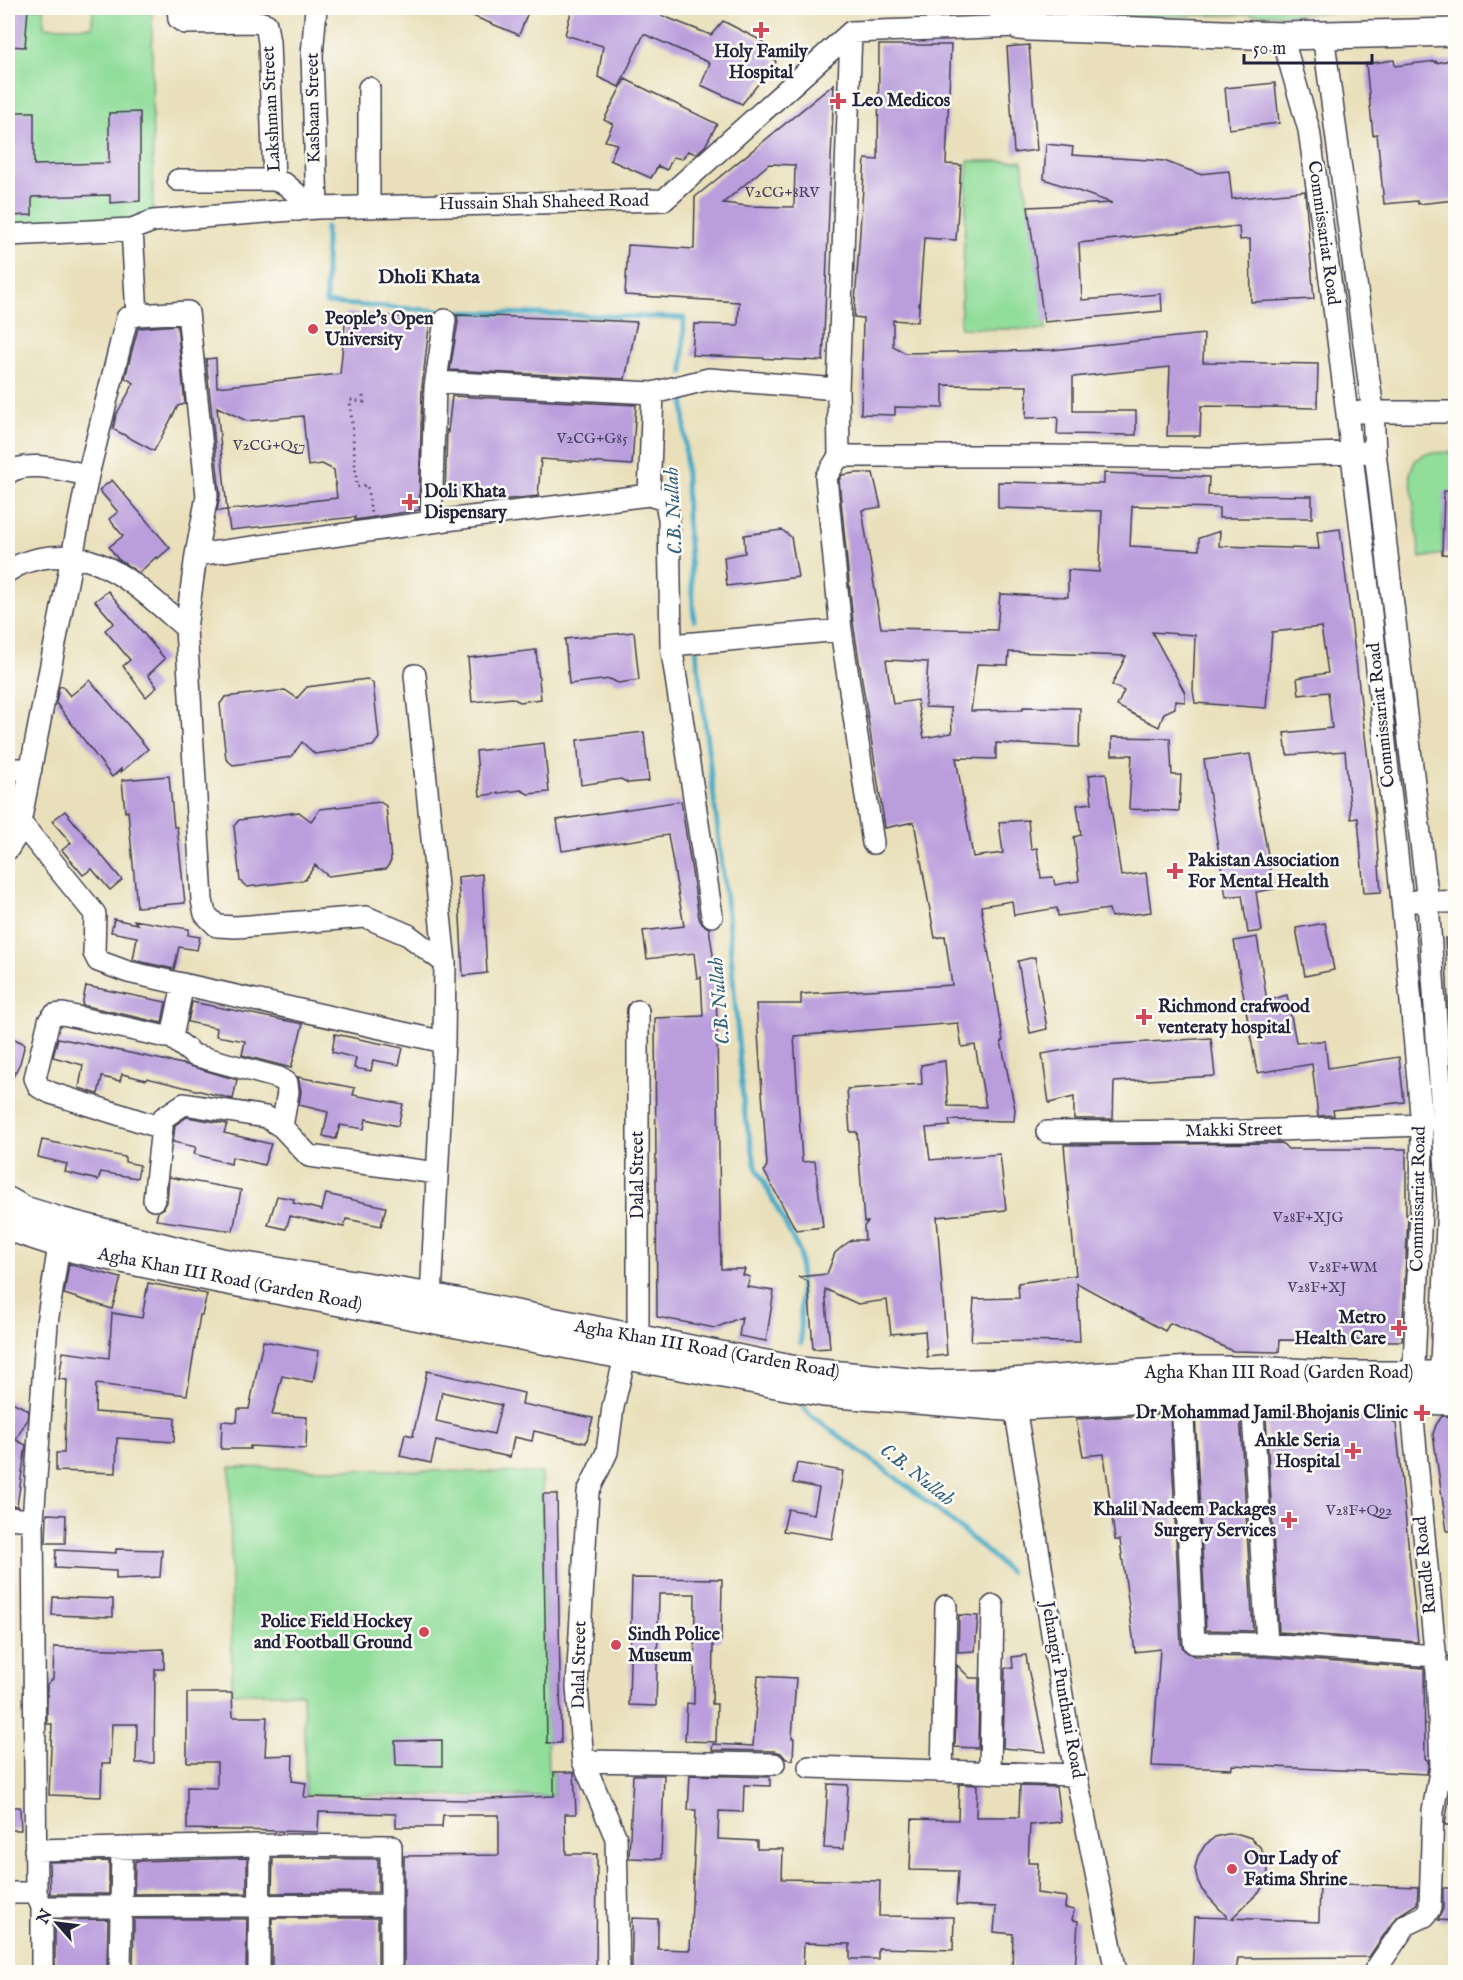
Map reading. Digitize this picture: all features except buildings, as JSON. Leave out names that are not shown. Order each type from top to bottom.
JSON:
[{"type":"main road","points":[[1010,17],[1282,36],[1455,33]]},
{"type":"main road","name":"Agha Khan III Road (Garden Road)","points":[[8,1201],[24,1210],[60,1221],[222,1262],[431,1297],[631,1348],[824,1393],[984,1407],[1015,1407],[1182,1398],[1252,1397],[1412,1401],[1441,1385]]},
{"type":"main road","name":"Agha Khan III Road (Garden Road)","points":[[8,1224],[58,1245],[253,1286],[460,1324],[801,1371],[929,1384],[1011,1382],[1191,1370],[1253,1370],[1349,1375],[1441,1385]]},
{"type":"street","name":"Lakshman Street","points":[[178,8],[179,19],[185,23],[259,22],[266,24],[269,42],[274,180],[285,184],[297,194],[307,209]]},
{"type":"street","name":"Kasbaan Street","points":[[307,209],[312,56],[316,8]]},
{"type":"street","points":[[873,843],[841,630],[826,477],[839,456],[838,389],[851,32],[1010,17]]},
{"type":"street","name":"Hussain Shah Shaheed Road","points":[[8,235],[132,229],[153,221],[307,209],[664,200],[851,32]]},
{"type":"street","name":"Commissariat Road","points":[[1323,34],[1373,411],[1375,452],[1428,902],[1448,1201],[1441,1385]]},
{"type":"street","name":"Commissariat Road","points":[[1282,36],[1309,130],[1347,412],[1402,901],[1422,1125],[1441,1385]]},
{"type":"street","points":[[369,88],[369,207]]},
{"type":"street","points":[[178,180],[274,180]]},
{"type":"street","points":[[132,229],[137,315]]},
{"type":"street","points":[[8,849],[18,833],[88,475],[127,318],[137,315],[188,312],[207,496],[186,628],[202,900],[205,914],[217,926],[236,927],[366,917],[408,935],[445,963]]},
{"type":"street","points":[[431,522],[436,382],[445,321]]},
{"type":"street","points":[[436,382],[653,393],[709,380],[838,389]]},
{"type":"street","points":[[649,495],[653,393]]},
{"type":"street","points":[[1347,412],[1455,412]]},
{"type":"street","points":[[839,456],[1211,458],[1375,452]]},
{"type":"street","points":[[8,473],[29,465],[88,475]]},
{"type":"street","points":[[196,555],[431,522],[649,495],[665,500],[669,518],[670,645],[712,916]]},
{"type":"street","points":[[8,571],[40,558],[72,558],[96,562],[124,578],[186,628]]},
{"type":"street","points":[[670,645],[841,630]]},
{"type":"street","points":[[415,675],[445,963],[444,1042],[431,1297]]},
{"type":"street","points":[[8,769],[31,769]]},
{"type":"street","points":[[20,822],[95,914],[94,953],[98,961],[128,972],[444,1042]]},
{"type":"street","points":[[1402,901],[1455,902]]},
{"type":"street","points":[[162,1128],[51,1093],[39,1087],[35,1078],[50,1021],[54,1015],[63,1014],[166,1037],[174,1032],[183,984]]},
{"type":"street","name":"Dalal Street","points":[[619,1972],[616,1838],[584,1761],[577,1687],[588,1492],[607,1452],[613,1407],[631,1348],[638,1011]]},
{"type":"street","points":[[170,1036],[194,1055],[279,1078],[287,1083],[288,1092],[282,1127]]},
{"type":"street","points":[[154,1200],[163,1118],[184,1104],[266,1117],[282,1127],[309,1156],[437,1173]]},
{"type":"street","name":"Makki Street","points":[[1047,1132],[1245,1131],[1422,1125]]},
{"type":"street","points":[[42,1972],[35,1850],[33,1520],[47,1323],[58,1245]]},
{"type":"street","points":[[1252,1397],[1267,1644]]},
{"type":"street","points":[[1182,1398],[1194,1643],[1267,1644],[1443,1667]]},
{"type":"street","name":"Randle Road","points":[[1374,1972],[1406,1925],[1425,1916],[1430,1908],[1433,1811],[1441,1766],[1443,1667],[1419,1496],[1412,1401]]},
{"type":"street","name":"Jehangir Punthani Road","points":[[1015,1407],[1076,1775],[1116,1972]]},
{"type":"street","points":[[8,1518],[33,1520]]},
{"type":"street","points":[[942,1771],[946,1606]]},
{"type":"street","points":[[990,1772],[993,1606]]},
{"type":"street","points":[[584,1761],[774,1764]]},
{"type":"street","points":[[809,1767],[1076,1775]]},
{"type":"street","points":[[35,1850],[260,1845],[391,1846],[391,1972]]},
{"type":"street","points":[[259,1972],[260,1845]]},
{"type":"street","points":[[120,1972],[122,1848]]},
{"type":"street","points":[[8,1893],[39,1900],[121,1907],[391,1905]]},
{"type":"path","points":[[363,396],[364,402],[350,400],[353,457],[357,487],[367,485],[373,530]]},
{"type":"green space","points":[[8,8],[44,8],[44,27],[92,27],[93,8],[152,8],[153,221],[8,229]]},
{"type":"green space","points":[[1052,8],[1455,8],[1456,11],[1097,17]]},
{"type":"green space","points":[[968,161],[1022,161],[1046,330],[960,328]]},
{"type":"green space","points":[[1455,452],[1455,515],[1443,515],[1442,554],[1420,558],[1410,473],[1415,461],[1426,453]]},
{"type":"green space","name":"Police Field Hockey and Football Ground","points":[[230,1467],[542,1473],[548,1771],[554,1772],[554,1796],[306,1795],[303,1693],[232,1693]]},
{"type":"waterway","points":[[326,227],[326,303],[459,312],[684,318],[683,372]]},
{"type":"waterway","name":"C.B. Nullah","points":[[684,400],[687,516],[694,620]]},
{"type":"waterway","name":"C.B. Nullah","points":[[696,648],[728,916],[744,1111],[756,1167],[800,1253],[801,1343]]},
{"type":"waterway","name":"C.B. Nullah","points":[[803,1407],[813,1417],[938,1510],[1009,1572]]},
{"type":"place","name":"Holy Family Hospital","points":[[761,30]]},
{"type":"place","name":"Leo Medicos","points":[[838,101]]},
{"type":"place","name":"People's Open University","points":[[313,329]]},
{"type":"place","name":"Doli Khata Dispensary","points":[[410,502]]},
{"type":"place","name":"Pakistan Association For Mental Health","points":[[1175,871]]},
{"type":"place","name":"Richmond crafwood venteraty hospital","points":[[1144,1017]]},
{"type":"place","name":"Metro Health Care","points":[[1399,1328]]},
{"type":"place","name":"Dr Mohammad Jamil Bhojanis Clinic","points":[[1422,1413]]},
{"type":"place","name":"Ankle Seria Hospital","points":[[1353,1451]]},
{"type":"place","name":"Khalil Nadeem Packages Surgery Services","points":[[1289,1520]]},
{"type":"place","name":"Police Field Hockey and Football Ground","points":[[424,1632]]},
{"type":"place","name":"Sindh Police Museum","points":[[616,1645]]},
{"type":"place","name":"Our Lady of Fatima Shrine","points":[[1232,1869]]},
{"type":"district","name":"Dholi Khata","points":[[429,277]]}]
